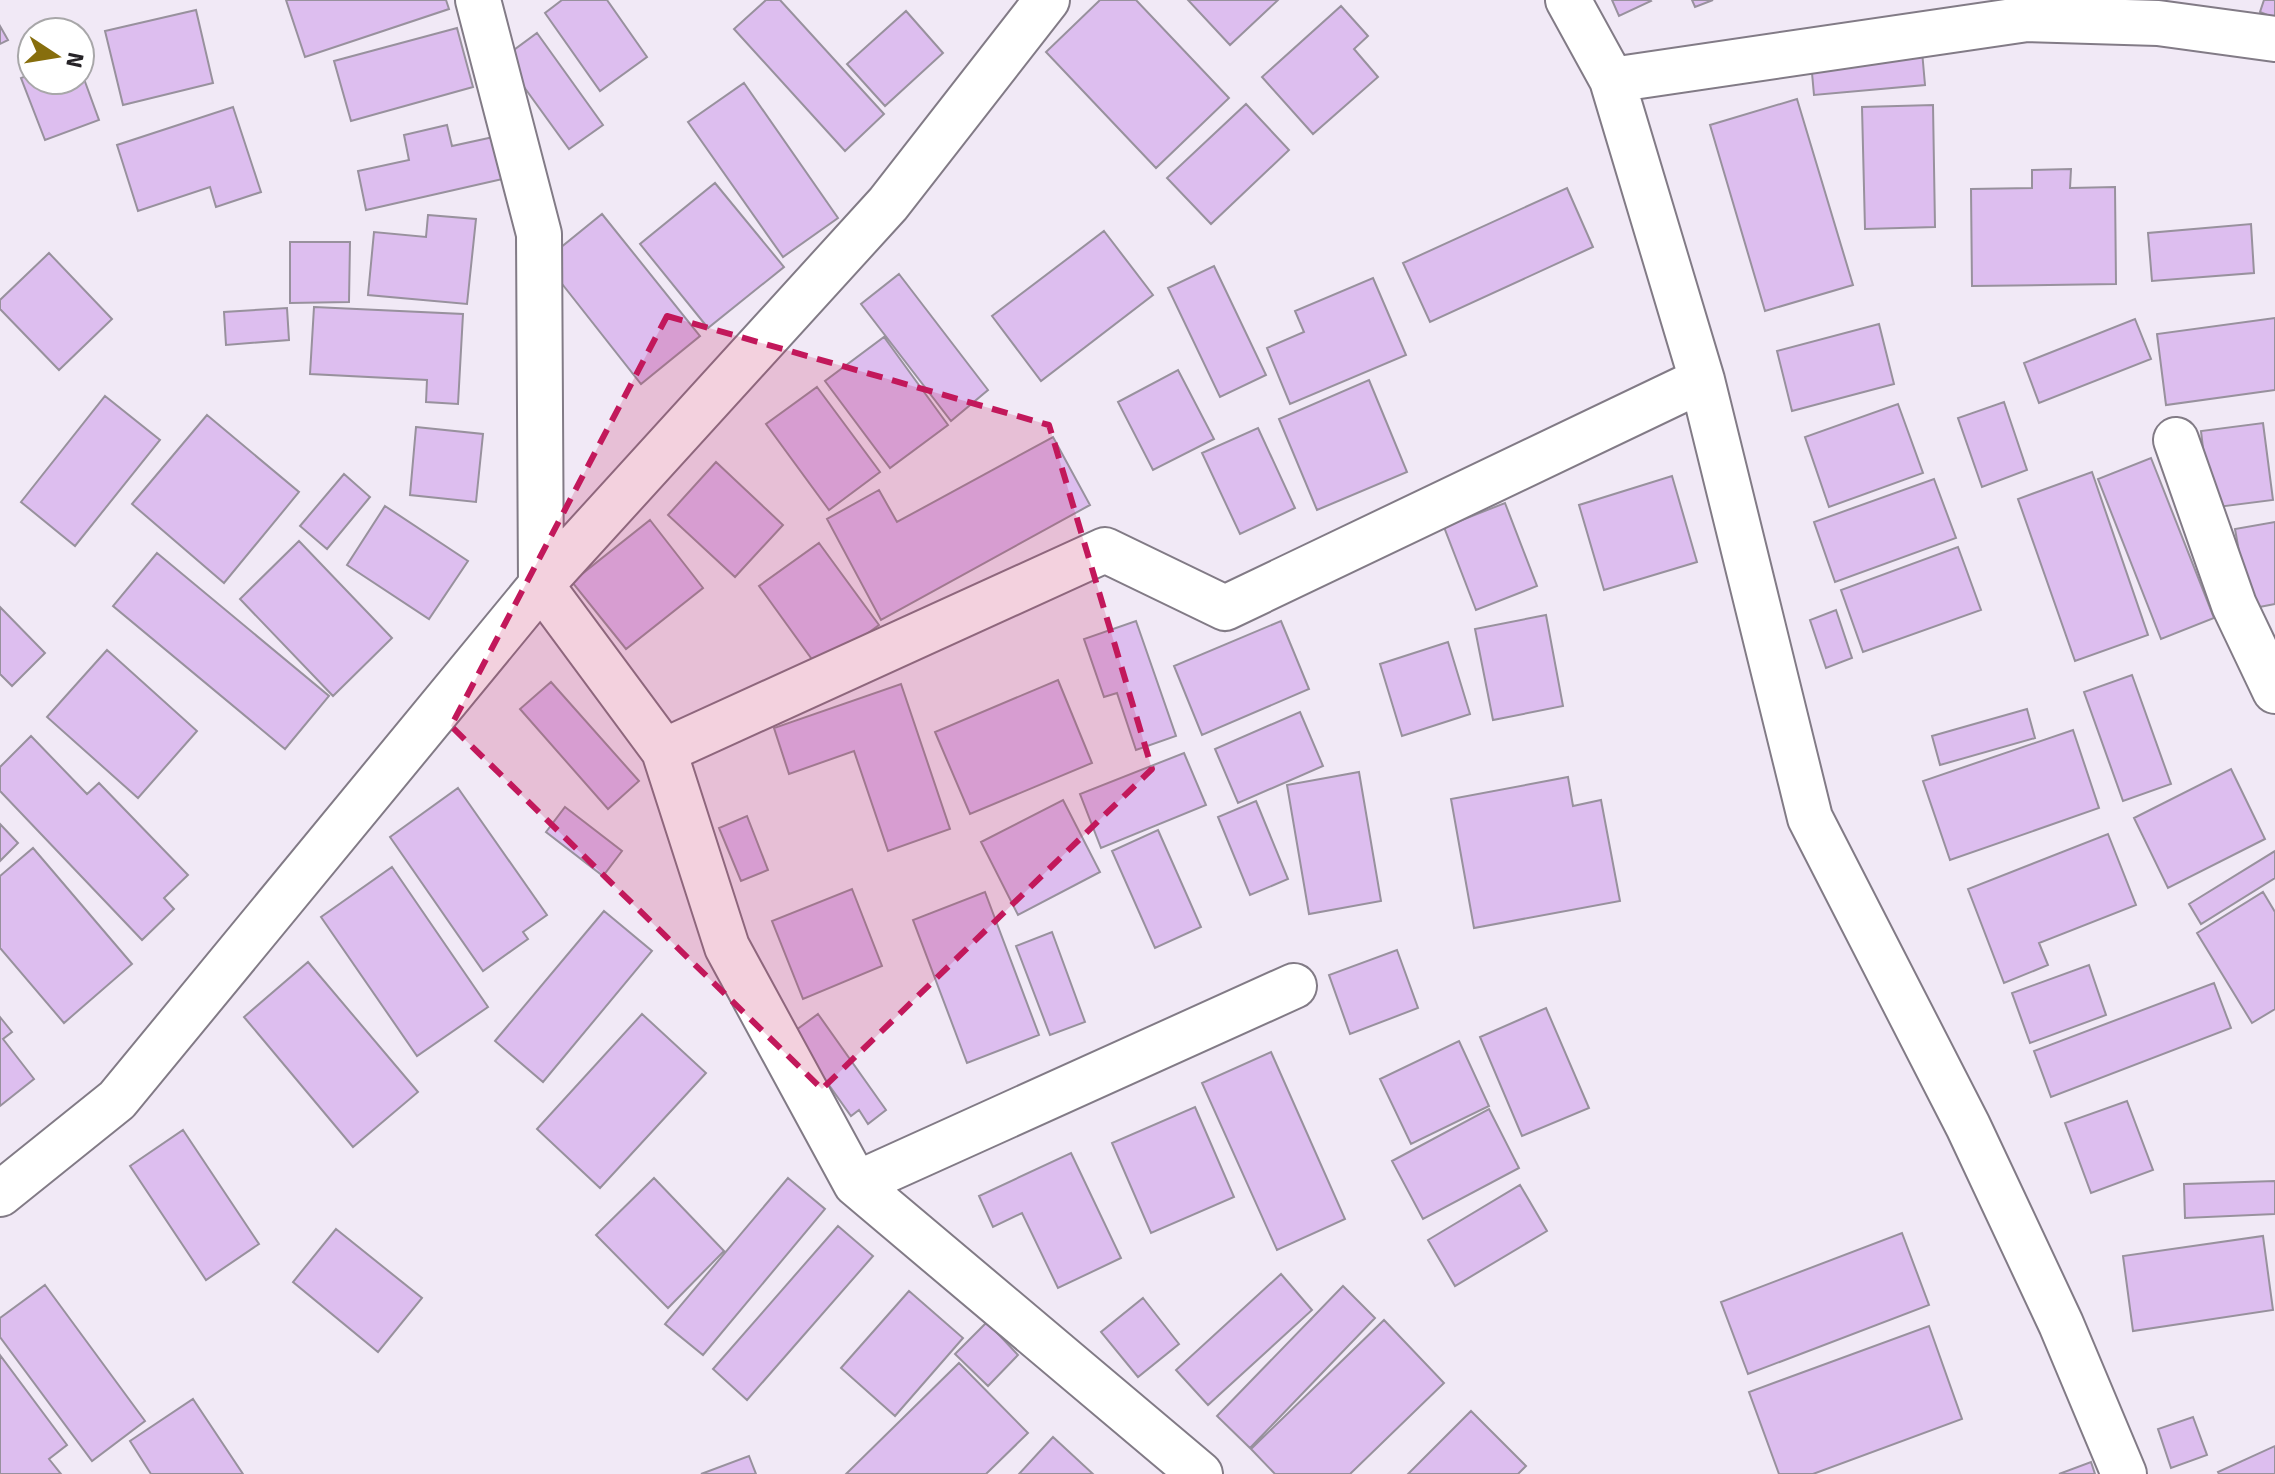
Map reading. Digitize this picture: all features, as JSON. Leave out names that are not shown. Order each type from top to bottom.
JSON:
[{"type":"street","points":[[478,0],[539,234],[541,585],[664,751],[727,947],[856,1184],[1200,1474]]},
{"type":"street","points":[[0,1194],[117,1100],[541,585],[888,204],[1047,0]]},
{"type":"street","points":[[1568,0],[1612,80],[1702,380],[1810,818],[1968,1126],[2061,1324],[2124,1474]]},
{"type":"street","points":[[1612,80],[2027,19],[2158,23],[2275,39]]},
{"type":"street","points":[[664,751],[1105,550],[1225,608],[1702,380]]},
{"type":"street","points":[[2176,440],[2234,605],[2275,691]]},
{"type":"street","points":[[856,1184],[1294,986]]},
{"type":"highlighted area","points":[[667,316],[1049,425],[1152,769],[822,1089],[451,726]]},
{"type":"building","points":[[286,0],[446,0],[449,9],[305,57]]},
{"type":"building","points":[[562,0],[607,0],[647,57],[600,91],[545,13]]},
{"type":"building","points":[[766,0],[780,0],[884,114],[845,151],[734,29]]},
{"type":"building","points":[[1100,0],[1136,0],[1229,98],[1156,168],[1046,52]]},
{"type":"building","points":[[1188,0],[1278,0],[1230,45]]},
{"type":"building","points":[[1612,0],[1650,0],[1651,1],[1619,16]]},
{"type":"building","points":[[1692,0],[1713,0],[1695,7]]},
{"type":"building","points":[[2264,0],[2275,0],[2275,18],[2260,12]]},
{"type":"building","points":[[1341,6],[1368,36],[1354,49],[1378,77],[1313,134],[1262,77]]},
{"type":"building","points":[[196,10],[213,83],[123,105],[105,31]]},
{"type":"building","points":[[906,11],[943,53],[885,106],[847,64]]},
{"type":"building","points":[[0,26],[8,40],[0,44]]},
{"type":"building","points":[[457,28],[473,87],[351,121],[334,61]]},
{"type":"building","points":[[537,33],[603,125],[569,149],[503,58]]},
{"type":"building","points":[[1922,51],[1925,85],[1814,95],[1811,62]]},
{"type":"building","points":[[744,83],[838,218],[783,257],[688,122]]},
{"type":"building","points":[[28,96],[90,96],[99,120],[45,140]]},
{"type":"building","points":[[1797,99],[1853,285],[1765,311],[1710,125]]},
{"type":"building","points":[[1246,104],[1289,150],[1211,224],[1167,178]]},
{"type":"building","points":[[1933,105],[1935,227],[1865,229],[1862,107]]},
{"type":"building","points":[[233,107],[261,192],[216,207],[210,187],[138,211],[117,145]]},
{"type":"building","points":[[447,125],[452,146],[498,136],[507,178],[366,210],[358,171],[409,160],[404,135]]},
{"type":"building","points":[[2071,169],[2070,188],[2115,187],[2116,284],[1972,286],[1971,189],[2032,188],[2032,170]]},
{"type":"building","points":[[715,183],[784,267],[708,328],[640,244]]},
{"type":"building","points":[[1567,188],[1593,247],[1430,322],[1403,263]]},
{"type":"building","points":[[602,214],[700,336],[641,384],[544,261]]},
{"type":"building","points":[[428,215],[476,219],[467,304],[368,295],[374,232],[426,237]]},
{"type":"building","points":[[2251,224],[2254,273],[2152,281],[2148,233]]},
{"type":"building","points":[[1104,231],[1153,295],[1041,381],[992,316]]},
{"type":"building","points":[[290,242],[350,242],[349,302],[290,303]]},
{"type":"building","points":[[49,253],[112,319],[59,370],[0,309],[0,300]]},
{"type":"building","points":[[1214,266],[1266,375],[1220,397],[1168,288]]},
{"type":"building","points":[[899,274],[988,390],[951,421],[861,304]]},
{"type":"building","points":[[1373,278],[1406,355],[1290,404],[1267,348],[1304,332],[1295,311]]},
{"type":"building","points":[[314,307],[463,314],[458,404],[426,402],[427,380],[310,374]]},
{"type":"building","points":[[287,308],[289,340],[226,345],[224,312]]},
{"type":"building","points":[[2275,318],[2275,390],[2166,405],[2157,334]]},
{"type":"building","points":[[2135,319],[2151,359],[2039,403],[2024,363]]},
{"type":"building","points":[[1879,324],[1894,384],[1792,411],[1777,351]]},
{"type":"building","points":[[884,337],[948,425],[890,468],[825,381]]},
{"type":"building","points":[[1178,370],[1214,439],[1153,470],[1118,402]]},
{"type":"building","points":[[1369,380],[1407,472],[1317,510],[1279,419]]},
{"type":"building","points":[[817,387],[880,472],[829,510],[766,424]]},
{"type":"building","points":[[105,396],[160,440],[75,546],[21,502]]},
{"type":"building","points":[[2004,402],[2027,470],[1982,487],[1958,418]]},
{"type":"building","points":[[1898,404],[1923,473],[1829,507],[1805,437]]},
{"type":"building","points":[[207,415],[299,492],[224,583],[132,504]]},
{"type":"building","points":[[2263,423],[2273,500],[2210,508],[2201,431]]},
{"type":"building","points":[[416,427],[483,434],[476,502],[410,495]]},
{"type":"building","points":[[1258,428],[1295,508],[1240,534],[1202,453]]},
{"type":"building","points":[[1053,437],[1090,505],[881,620],[827,519],[879,490],[897,522]]},
{"type":"building","points":[[2151,458],[2214,618],[2161,639],[2098,479]]},
{"type":"building","points":[[716,462],[783,525],[735,577],[668,515]]},
{"type":"building","points":[[2092,472],[2148,635],[2075,661],[2018,499]]},
{"type":"building","points":[[344,474],[370,497],[327,549],[300,526]]},
{"type":"building","points":[[1672,476],[1697,562],[1604,590],[1579,505]]},
{"type":"building","points":[[1934,479],[1956,538],[1835,582],[1814,522]]},
{"type":"building","points":[[1505,503],[1537,586],[1476,610],[1444,527]]},
{"type":"building","points":[[385,506],[468,561],[429,619],[347,565]]},
{"type":"building","points":[[650,520],[703,588],[626,649],[572,582]]},
{"type":"building","points":[[2275,522],[2275,604],[2249,609],[2235,529]]},
{"type":"building","points":[[299,541],[392,638],[333,696],[240,599]]},
{"type":"building","points":[[819,543],[879,625],[819,669],[759,586]]},
{"type":"building","points":[[1958,547],[1981,610],[1863,652],[1841,590]]},
{"type":"building","points":[[157,553],[329,696],[285,749],[113,606]]},
{"type":"building","points":[[0,607],[45,653],[12,686],[0,674]]},
{"type":"building","points":[[1836,610],[1852,658],[1826,668],[1810,620]]},
{"type":"building","points":[[1546,615],[1563,706],[1493,720],[1475,629]]},
{"type":"building","points":[[1136,621],[1176,736],[1136,750],[1117,693],[1104,697],[1084,639]]},
{"type":"building","points":[[1281,621],[1309,689],[1202,735],[1174,666]]},
{"type":"building","points":[[1448,642],[1470,714],[1402,736],[1380,664]]},
{"type":"building","points":[[107,650],[197,731],[138,798],[47,717]]},
{"type":"building","points":[[2132,675],[2171,784],[2123,801],[2084,692]]},
{"type":"building","points":[[1058,680],[1092,763],[970,814],[935,732]]},
{"type":"building","points":[[551,682],[639,781],[608,809],[520,709]]},
{"type":"building","points":[[901,684],[950,829],[888,851],[854,751],[789,774],[774,728]]},
{"type":"building","points":[[2027,709],[2035,738],[1940,765],[1932,736]]},
{"type":"building","points":[[1300,712],[1323,766],[1238,803],[1215,749]]},
{"type":"building","points":[[2073,730],[2099,808],[1950,860],[1923,781]]},
{"type":"building","points":[[31,736],[87,794],[99,783],[188,875],[164,898],[174,909],[142,940],[0,791],[0,767]]},
{"type":"building","points":[[1184,753],[1206,805],[1101,848],[1080,794]]},
{"type":"building","points":[[2231,769],[2265,839],[2168,888],[2134,818]]},
{"type":"building","points":[[1359,772],[1381,901],[1309,914],[1287,785]]},
{"type":"building","points":[[1568,777],[1573,806],[1601,800],[1620,901],[1474,928],[1451,799]]},
{"type":"building","points":[[458,788],[547,915],[523,932],[528,939],[483,971],[390,837]]},
{"type":"building","points":[[1063,800],[1100,872],[1018,915],[981,842]]},
{"type":"building","points":[[1256,801],[1288,879],[1250,895],[1218,817]]},
{"type":"building","points":[[565,807],[622,851],[603,876],[546,832]]},
{"type":"building","points":[[747,816],[768,870],[741,881],[719,828]]},
{"type":"building","points":[[0,824],[18,843],[0,861]]},
{"type":"building","points":[[1158,830],[1201,927],[1155,948],[1112,851]]},
{"type":"building","points":[[2108,834],[2136,905],[2039,943],[2048,965],[2004,983],[1968,889]]},
{"type":"building","points":[[33,848],[132,964],[64,1023],[0,948],[0,876]]},
{"type":"building","points":[[2275,851],[2275,878],[2201,924],[2189,904]]},
{"type":"building","points":[[392,867],[488,1007],[417,1056],[321,917]]},
{"type":"building","points":[[852,889],[882,966],[803,999],[772,921]]},
{"type":"building","points":[[985,892],[1039,1035],[967,1063],[913,920]]},
{"type":"building","points":[[2263,892],[2275,912],[2275,1009],[2252,1023],[2197,933]]},
{"type":"building","points":[[604,911],[652,951],[543,1082],[495,1041]]},
{"type":"building","points":[[1052,932],[1085,1022],[1050,1035],[1016,946]]},
{"type":"building","points":[[1397,950],[1418,1008],[1350,1034],[1329,975]]},
{"type":"building","points":[[308,962],[418,1092],[353,1147],[244,1017]]},
{"type":"building","points":[[2089,965],[2106,1015],[2030,1043],[2012,993]]},
{"type":"building","points":[[2214,983],[2231,1028],[2051,1097],[2034,1051]]},
{"type":"building","points":[[1546,1008],[1589,1108],[1522,1136],[1480,1037]]},
{"type":"building","points":[[642,1014],[706,1073],[600,1188],[537,1129]]},
{"type":"building","points":[[818,1014],[886,1110],[868,1124],[859,1110],[851,1116],[792,1033]]},
{"type":"building","points":[[0,1017],[12,1032],[3,1039],[34,1079],[0,1106]]},
{"type":"building","points":[[1459,1041],[1489,1106],[1411,1144],[1380,1079]]},
{"type":"building","points":[[1271,1052],[1345,1219],[1277,1250],[1202,1083]]},
{"type":"building","points":[[2127,1101],[2153,1170],[2091,1193],[2065,1123]]},
{"type":"building","points":[[1195,1107],[1234,1197],[1151,1233],[1112,1143]]},
{"type":"building","points":[[1489,1109],[1519,1168],[1423,1219],[1392,1161]]},
{"type":"building","points":[[183,1130],[259,1244],[206,1280],[130,1166]]},
{"type":"building","points":[[1071,1153],[1121,1258],[1058,1288],[1022,1213],[993,1227],[979,1196]]},
{"type":"building","points":[[654,1178],[724,1251],[668,1308],[596,1235]]},
{"type":"building","points":[[788,1178],[825,1209],[703,1355],[665,1324]]},
{"type":"building","points":[[2275,1181],[2275,1214],[2185,1218],[2184,1184]]},
{"type":"building","points":[[1520,1185],[1547,1231],[1455,1286],[1428,1240]]},
{"type":"building","points":[[838,1226],[873,1256],[747,1400],[713,1369]]},
{"type":"building","points":[[336,1229],[422,1298],[378,1352],[293,1282]]},
{"type":"building","points":[[1902,1233],[1929,1305],[1748,1374],[1721,1302]]},
{"type":"building","points":[[2263,1236],[2273,1310],[2133,1331],[2123,1256]]},
{"type":"building","points":[[1281,1274],[1312,1310],[1208,1405],[1176,1370]]},
{"type":"building","points":[[45,1285],[145,1421],[92,1461],[0,1337],[0,1318]]},
{"type":"building","points":[[1343,1286],[1375,1318],[1250,1448],[1217,1416]]},
{"type":"building","points":[[909,1291],[963,1338],[895,1416],[841,1368]]},
{"type":"building","points":[[1143,1298],[1179,1344],[1138,1377],[1101,1332]]},
{"type":"building","points":[[1384,1320],[1444,1383],[1350,1474],[1275,1474],[1251,1449]]},
{"type":"building","points":[[987,1322],[1018,1355],[988,1386],[955,1354]]},
{"type":"building","points":[[1929,1326],[1962,1419],[1813,1474],[1779,1474],[1749,1392]]},
{"type":"building","points":[[0,1355],[67,1445],[49,1459],[61,1474],[0,1474]]},
{"type":"building","points":[[959,1363],[1028,1433],[986,1474],[846,1474]]},
{"type":"building","points":[[193,1399],[243,1474],[151,1474],[130,1441]]},
{"type":"building","points":[[1471,1411],[1526,1466],[1518,1474],[1408,1474]]},
{"type":"building","points":[[2193,1417],[2207,1455],[2171,1468],[2158,1429]]},
{"type":"building","points":[[1053,1437],[1093,1474],[1019,1474]]},
{"type":"building","points":[[2275,1446],[2275,1474],[2218,1472]]},
{"type":"building","points":[[749,1456],[756,1474],[701,1474]]},
{"type":"building","points":[[2091,1462],[2095,1474],[2059,1474]]}]
